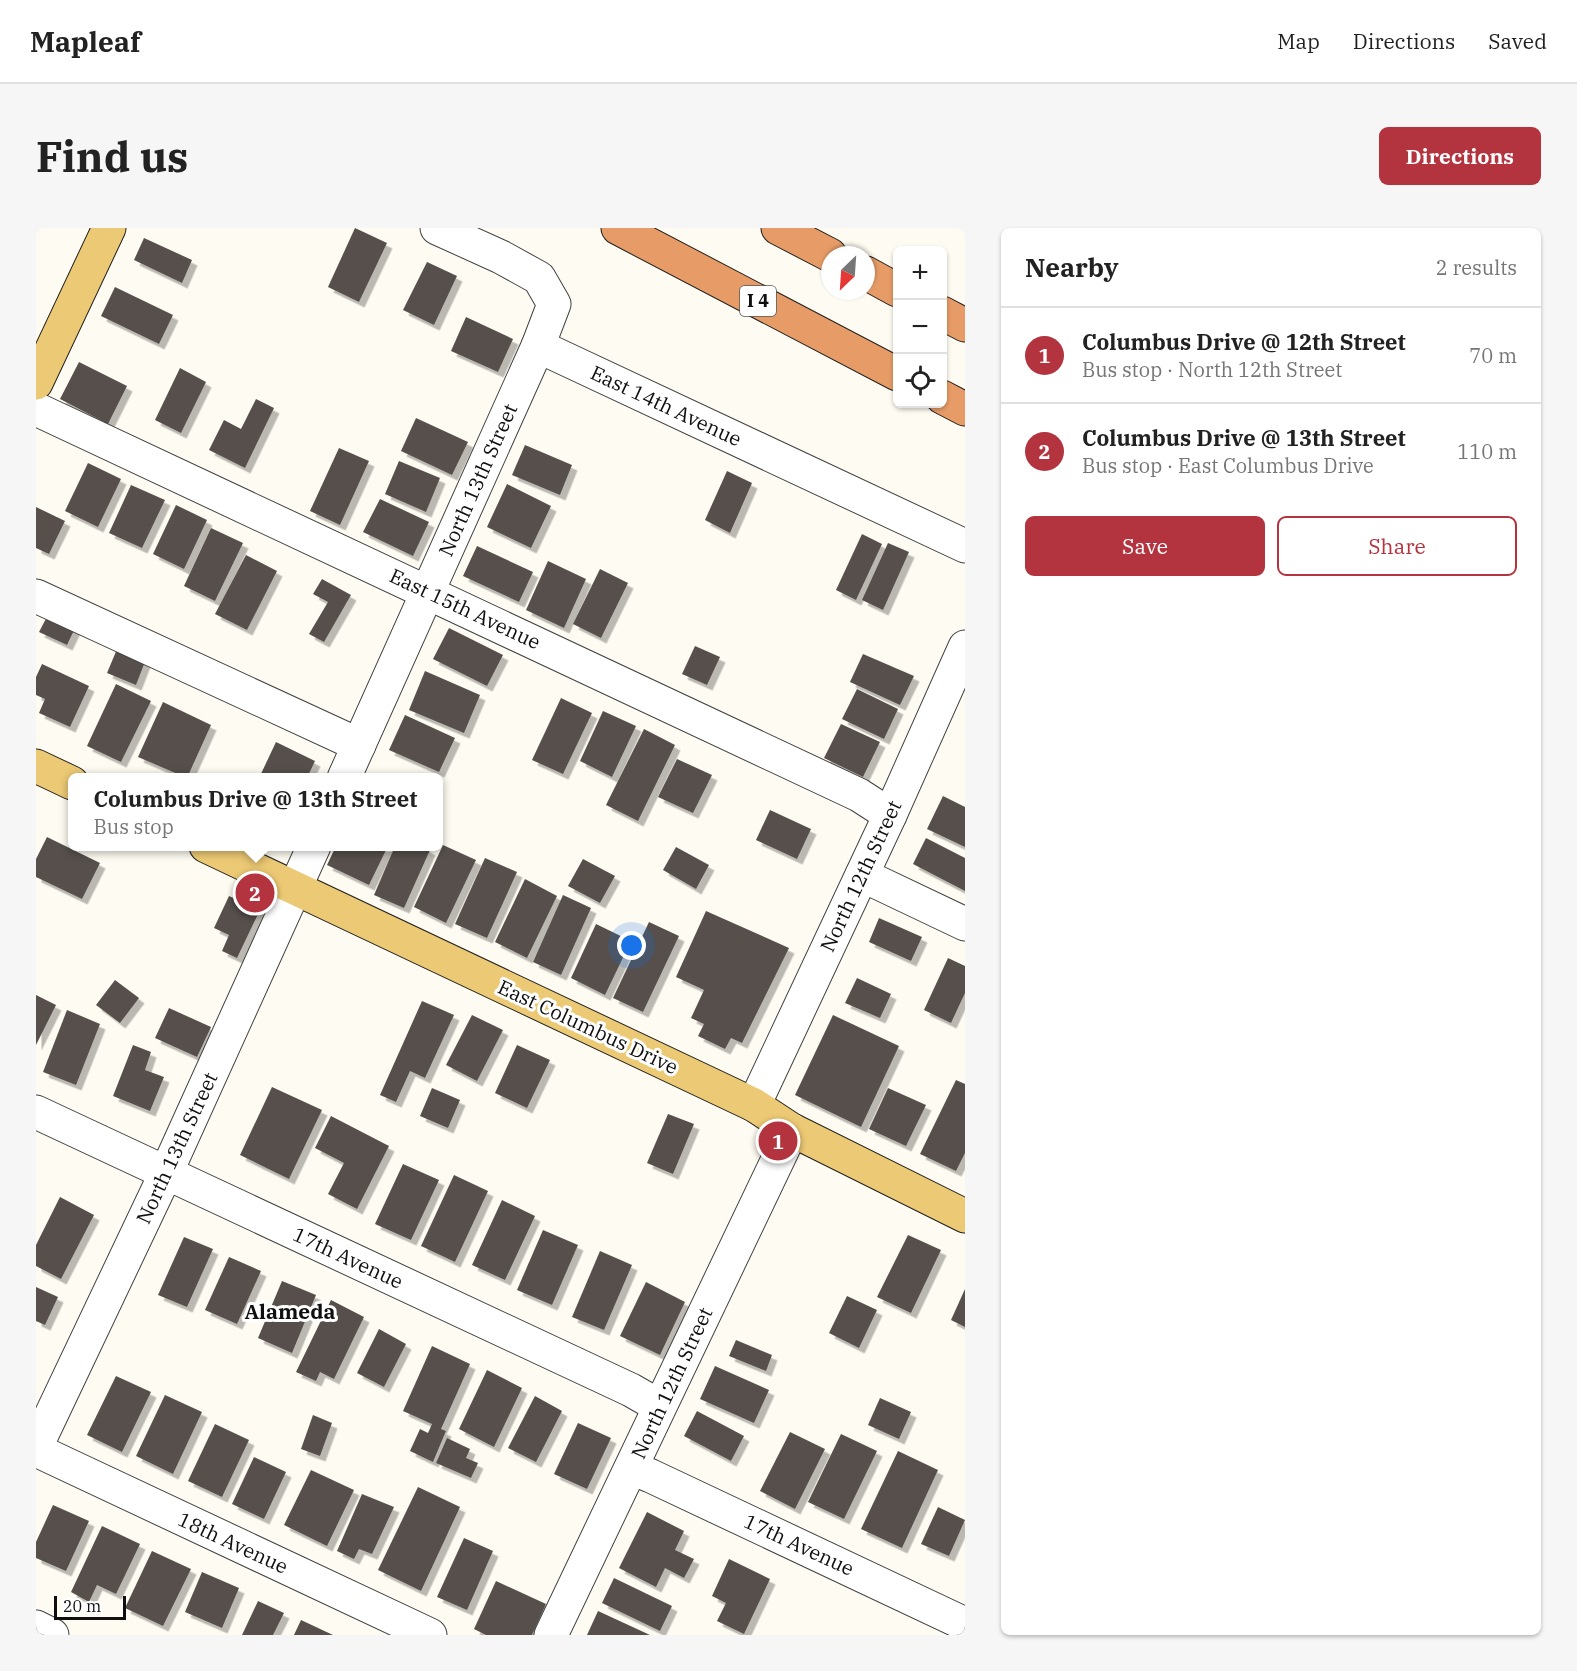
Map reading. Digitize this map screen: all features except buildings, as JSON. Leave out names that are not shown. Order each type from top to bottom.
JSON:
[{"type":"highway","name":"I 4","points":[[618,228],[893,372]]},
{"type":"highway","points":[[778,228],[821,250]]},
{"type":"highway","points":[[875,278],[893,288]]},
{"type":"highway","points":[[947,316],[965,325]]},
{"type":"highway","points":[[947,400],[965,409]]},
{"type":"main road","points":[[36,383],[109,228]]},
{"type":"main road","points":[[36,766],[68,781]]},
{"type":"main road","name":"East Columbus Drive","points":[[216,851],[754,1105],[792,1130],[965,1216]]},
{"type":"street","points":[[436,228],[501,257],[539,278],[554,304],[538,346]]},
{"type":"street","name":"East 14th Avenue","points":[[538,346],[965,546]]},
{"type":"street","name":"North 13th Street","points":[[346,773],[538,346]]},
{"type":"street","name":"East 15th Avenue","points":[[36,410],[859,795],[890,815]]},
{"type":"street","points":[[36,596],[359,745]]},
{"type":"street","name":"North 12th Street","points":[[754,1105],[965,649]]},
{"type":"street","name":"North 13th Street","points":[[36,1449],[166,1173],[312,851]]},
{"type":"street","points":[[862,875],[965,924]]},
{"type":"street","name":"17th Avenue","points":[[36,1112],[631,1390],[659,1406]]},
{"type":"street","name":"North 12th Street","points":[[551,1635],[792,1130]]},
{"type":"street","name":"18th Avenue","points":[[36,1449],[430,1635]]},
{"type":"street","name":"17th Avenue","points":[[632,1468],[965,1624]]},
{"type":"street","points":[[36,1627],[52,1635]]},
{"type":"place","name":"Columbus Drive @ 13th Street","points":[[255,893]]},
{"type":"place","name":"Columbus Drive @ 12th Street","points":[[778,1141]]},
{"type":"district","name":"Alameda","points":[[290,1312]]}]
